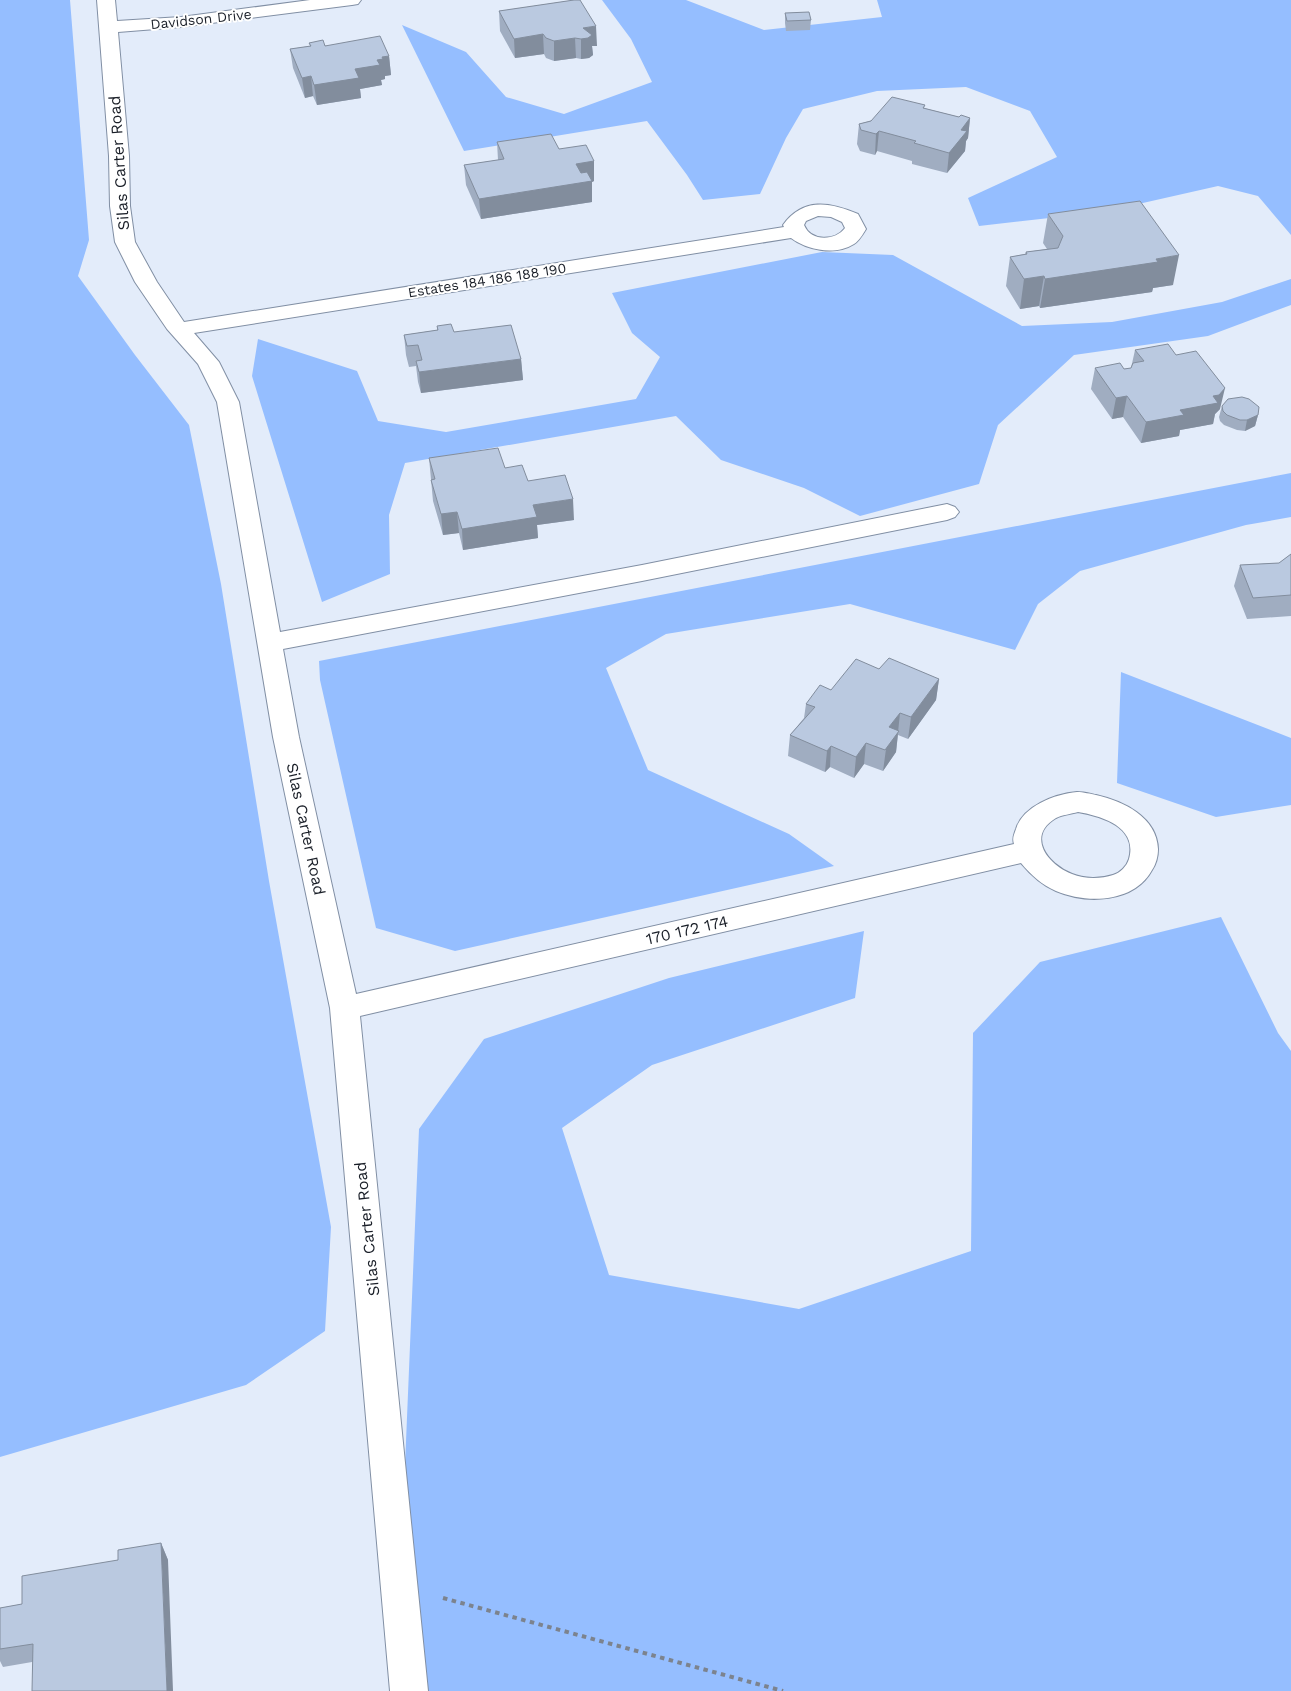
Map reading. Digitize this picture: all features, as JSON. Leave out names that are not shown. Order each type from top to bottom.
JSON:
[{"type":"street","name":"Silas Carter Road","points":[[106,0],[119,156],[120,206],[125,242],[146,282],[178,329],[208,362],[228,402],[286,737],[345,1008],[409,1691]]},
{"type":"street","name":"Davidson Drive","points":[[109,27],[199,20],[352,0]]},
{"type":"street","name":"Estates 184 186 188 190","points":[[178,329],[795,232]]},
{"type":"street","points":[[270,644],[642,574],[947,512]]},
{"type":"street","name":"170 172 174","points":[[345,1008],[1028,851]]},
{"type":"path","points":[[400,1586],[782,1691]]},
{"type":"shaded area","points":[[0,0],[70,0],[89,240],[78,276],[189,425],[221,584],[269,881],[331,1227],[325,1331],[246,1385],[0,1457]]},
{"type":"shaded area","points":[[602,0],[686,0],[764,30],[882,17],[877,0],[1291,0],[1291,235],[1258,196],[1218,186],[1103,212],[979,226],[968,198],[1057,157],[1030,111],[966,87],[877,91],[803,109],[786,138],[760,194],[703,200],[647,121],[464,151],[402,25],[466,52],[506,97],[564,114],[652,82],[631,39]]},
{"type":"shaded area","points":[[822,252],[893,255],[1022,326],[1112,322],[1222,302],[1291,279],[1291,305],[1208,336],[1074,355],[998,425],[979,484],[860,516],[804,488],[721,460],[676,416],[405,463],[389,515],[390,574],[322,602],[252,376],[258,339],[357,371],[378,421],[446,432],[636,399],[660,357],[632,333],[612,293]]},
{"type":"shaded area","points":[[1291,473],[1291,517],[1246,525],[1080,571],[1038,604],[1015,650],[850,604],[666,634],[606,668],[648,770],[789,834],[834,866],[455,951],[376,928],[320,680],[319,661]]},
{"type":"shaded area","points":[[1121,672],[1291,738],[1291,805],[1216,817],[1117,783]]},
{"type":"shaded area","points":[[1221,917],[1278,1033],[1291,1051],[1291,1691],[420,1691],[400,1586],[419,1129],[484,1039],[669,978],[864,931],[855,998],[652,1065],[562,1128],[609,1275],[799,1309],[971,1251],[973,1033],[1040,962]]},
{"type":"building","points":[[580,0],[596,26],[583,28],[592,35],[588,38],[554,41],[546,38],[543,34],[514,39],[499,11]]},
{"type":"building","points":[[809,12],[811,20],[787,21],[785,13]]},
{"type":"building","points":[[380,36],[389,56],[377,60],[380,65],[355,69],[359,78],[314,85],[311,76],[302,78],[290,49],[311,46],[309,43],[323,40],[325,46]]},
{"type":"building","points":[[892,97],[925,105],[923,108],[970,118],[961,130],[967,131],[949,153],[914,143],[916,141],[879,131],[876,134],[861,130],[859,124],[871,121]]},
{"type":"building","points":[[551,134],[559,149],[586,145],[594,161],[576,164],[581,173],[587,172],[592,181],[479,199],[464,165],[504,159],[497,142]]},
{"type":"building","points":[[1140,201],[1179,255],[1156,259],[1158,262],[1045,279],[1044,276],[1024,279],[1010,257],[1027,254],[1026,252],[1058,248],[1063,236],[1048,214]]},
{"type":"building","points":[[451,324],[454,332],[511,325],[521,359],[419,372],[416,361],[422,360],[418,345],[407,346],[404,335],[438,330],[437,326]]},
{"type":"building","points":[[1168,344],[1176,355],[1196,351],[1225,388],[1219,395],[1213,396],[1218,403],[1180,410],[1184,415],[1146,422],[1127,396],[1116,398],[1095,368],[1120,363],[1124,369],[1131,368],[1133,363],[1144,361],[1135,350]]},
{"type":"building","points":[[1242,397],[1249,399],[1259,407],[1258,415],[1247,420],[1240,420],[1227,415],[1223,411],[1222,406],[1228,399]]},
{"type":"building","points":[[498,448],[505,468],[522,465],[528,481],[565,475],[573,499],[533,505],[537,517],[462,529],[457,512],[441,514],[431,480],[435,479],[429,458]]},
{"type":"building","points":[[1291,554],[1291,595],[1253,598],[1240,565],[1279,563]]},
{"type":"building","points":[[889,658],[939,679],[911,717],[900,713],[889,727],[899,731],[885,750],[866,743],[856,757],[831,746],[827,751],[790,735],[815,707],[806,704],[820,685],[831,690],[856,659],[879,669]]},
{"type":"building","points":[[161,1543],[167,1691],[32,1691],[33,1644],[0,1649],[0,1608],[22,1604],[22,1576],[118,1560],[118,1550]]}]
